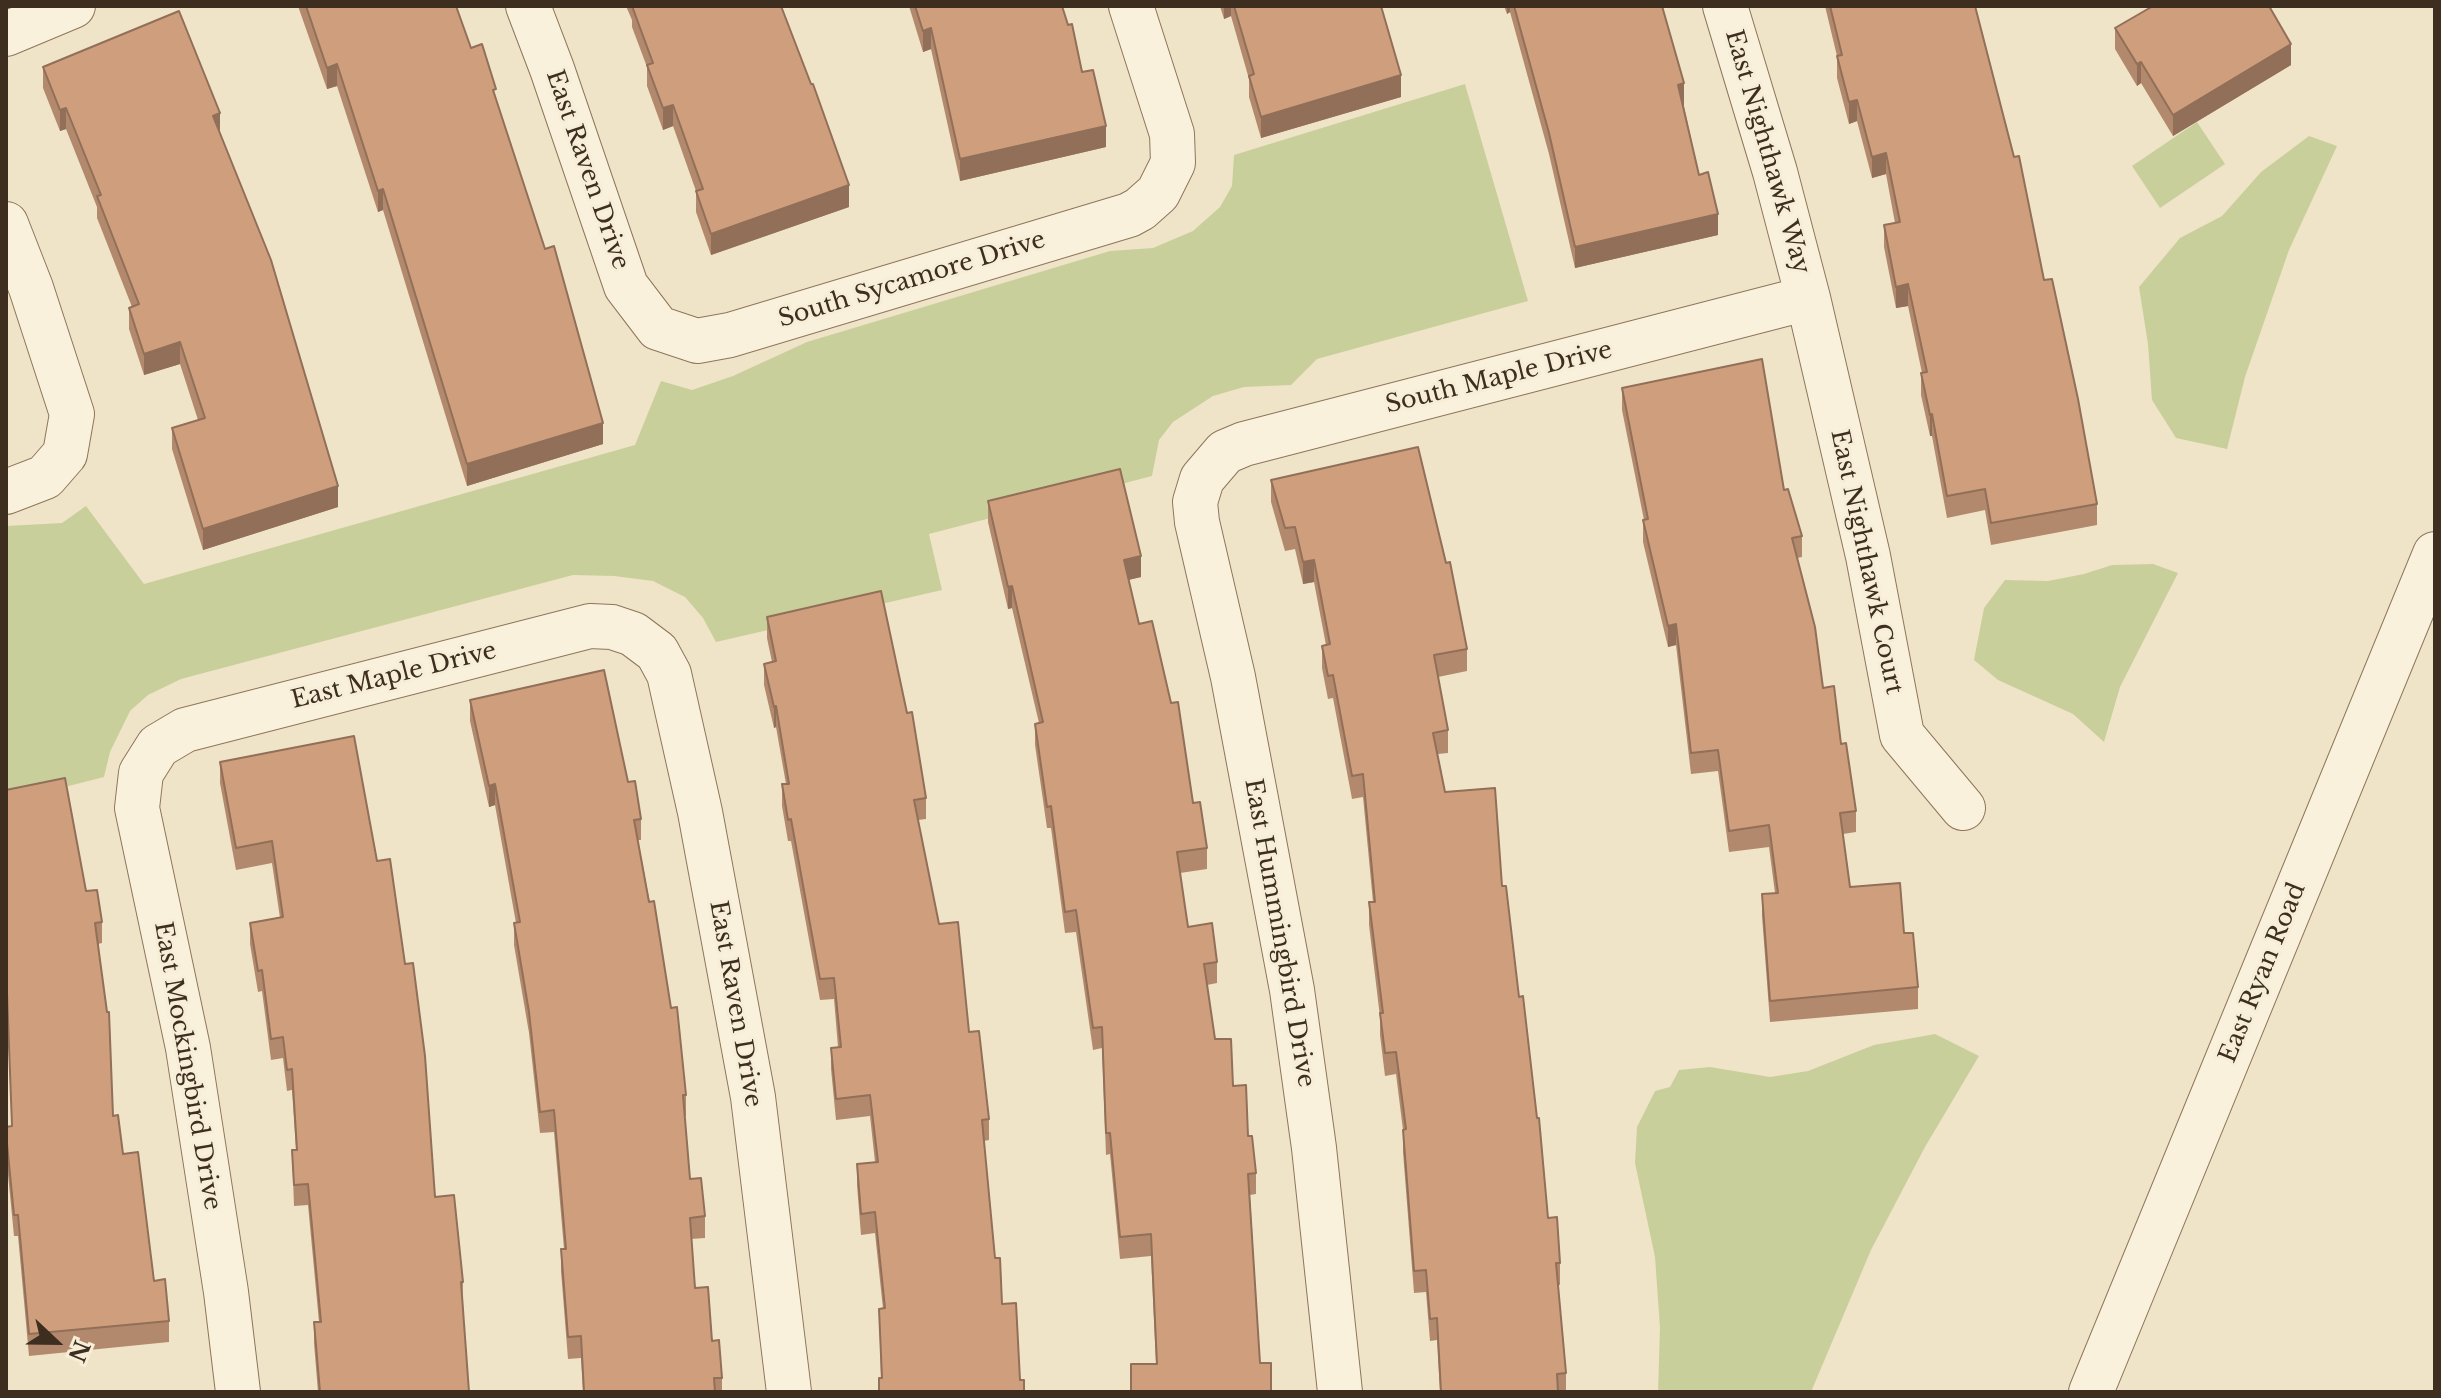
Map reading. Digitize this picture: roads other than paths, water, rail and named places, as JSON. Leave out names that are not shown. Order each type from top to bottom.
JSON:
[{"type":"street","points":[[6,34],[73,6]]},
{"type":"street","name":"East Raven Drive","points":[[528,6],[626,286],[658,328]]},
{"type":"street","name":"South Sycamore Drive","points":[[658,328],[697,341],[730,335],[1129,215],[1140,209],[1158,193],[1173,163],[1172,134],[1131,6]]},
{"type":"street","name":"East Nighthawk Way","points":[[1725,6],[1775,172],[1808,298]]},
{"type":"street","points":[[6,224],[31,288],[72,414],[65,454],[45,477],[6,492]]},
{"type":"street","name":"South Maple Drive","points":[[1202,479],[1225,452],[1244,444],[1808,298]]},
{"type":"street","name":"East Nighthawk Court","points":[[1808,298],[1868,556],[1902,735],[1963,808]]},
{"type":"street","name":"East Hummingbird Drive","points":[[1202,479],[1195,502],[1197,522],[1233,677],[1292,990],[1314,1148],[1340,1392]]},
{"type":"street","name":"East Ryan Road","points":[[2091,1392],[2435,554]]},
{"type":"street","name":"East Maple Drive","points":[[158,746],[185,730],[590,626],[612,627],[633,634]]},
{"type":"street","name":"East Raven Drive","points":[[633,634],[657,652],[669,674],[700,812],[753,1097],[789,1392]]},
{"type":"street","name":"East Mockingbird Drive","points":[[158,746],[141,773],[137,808],[188,1048],[226,1292],[238,1392]]}]
